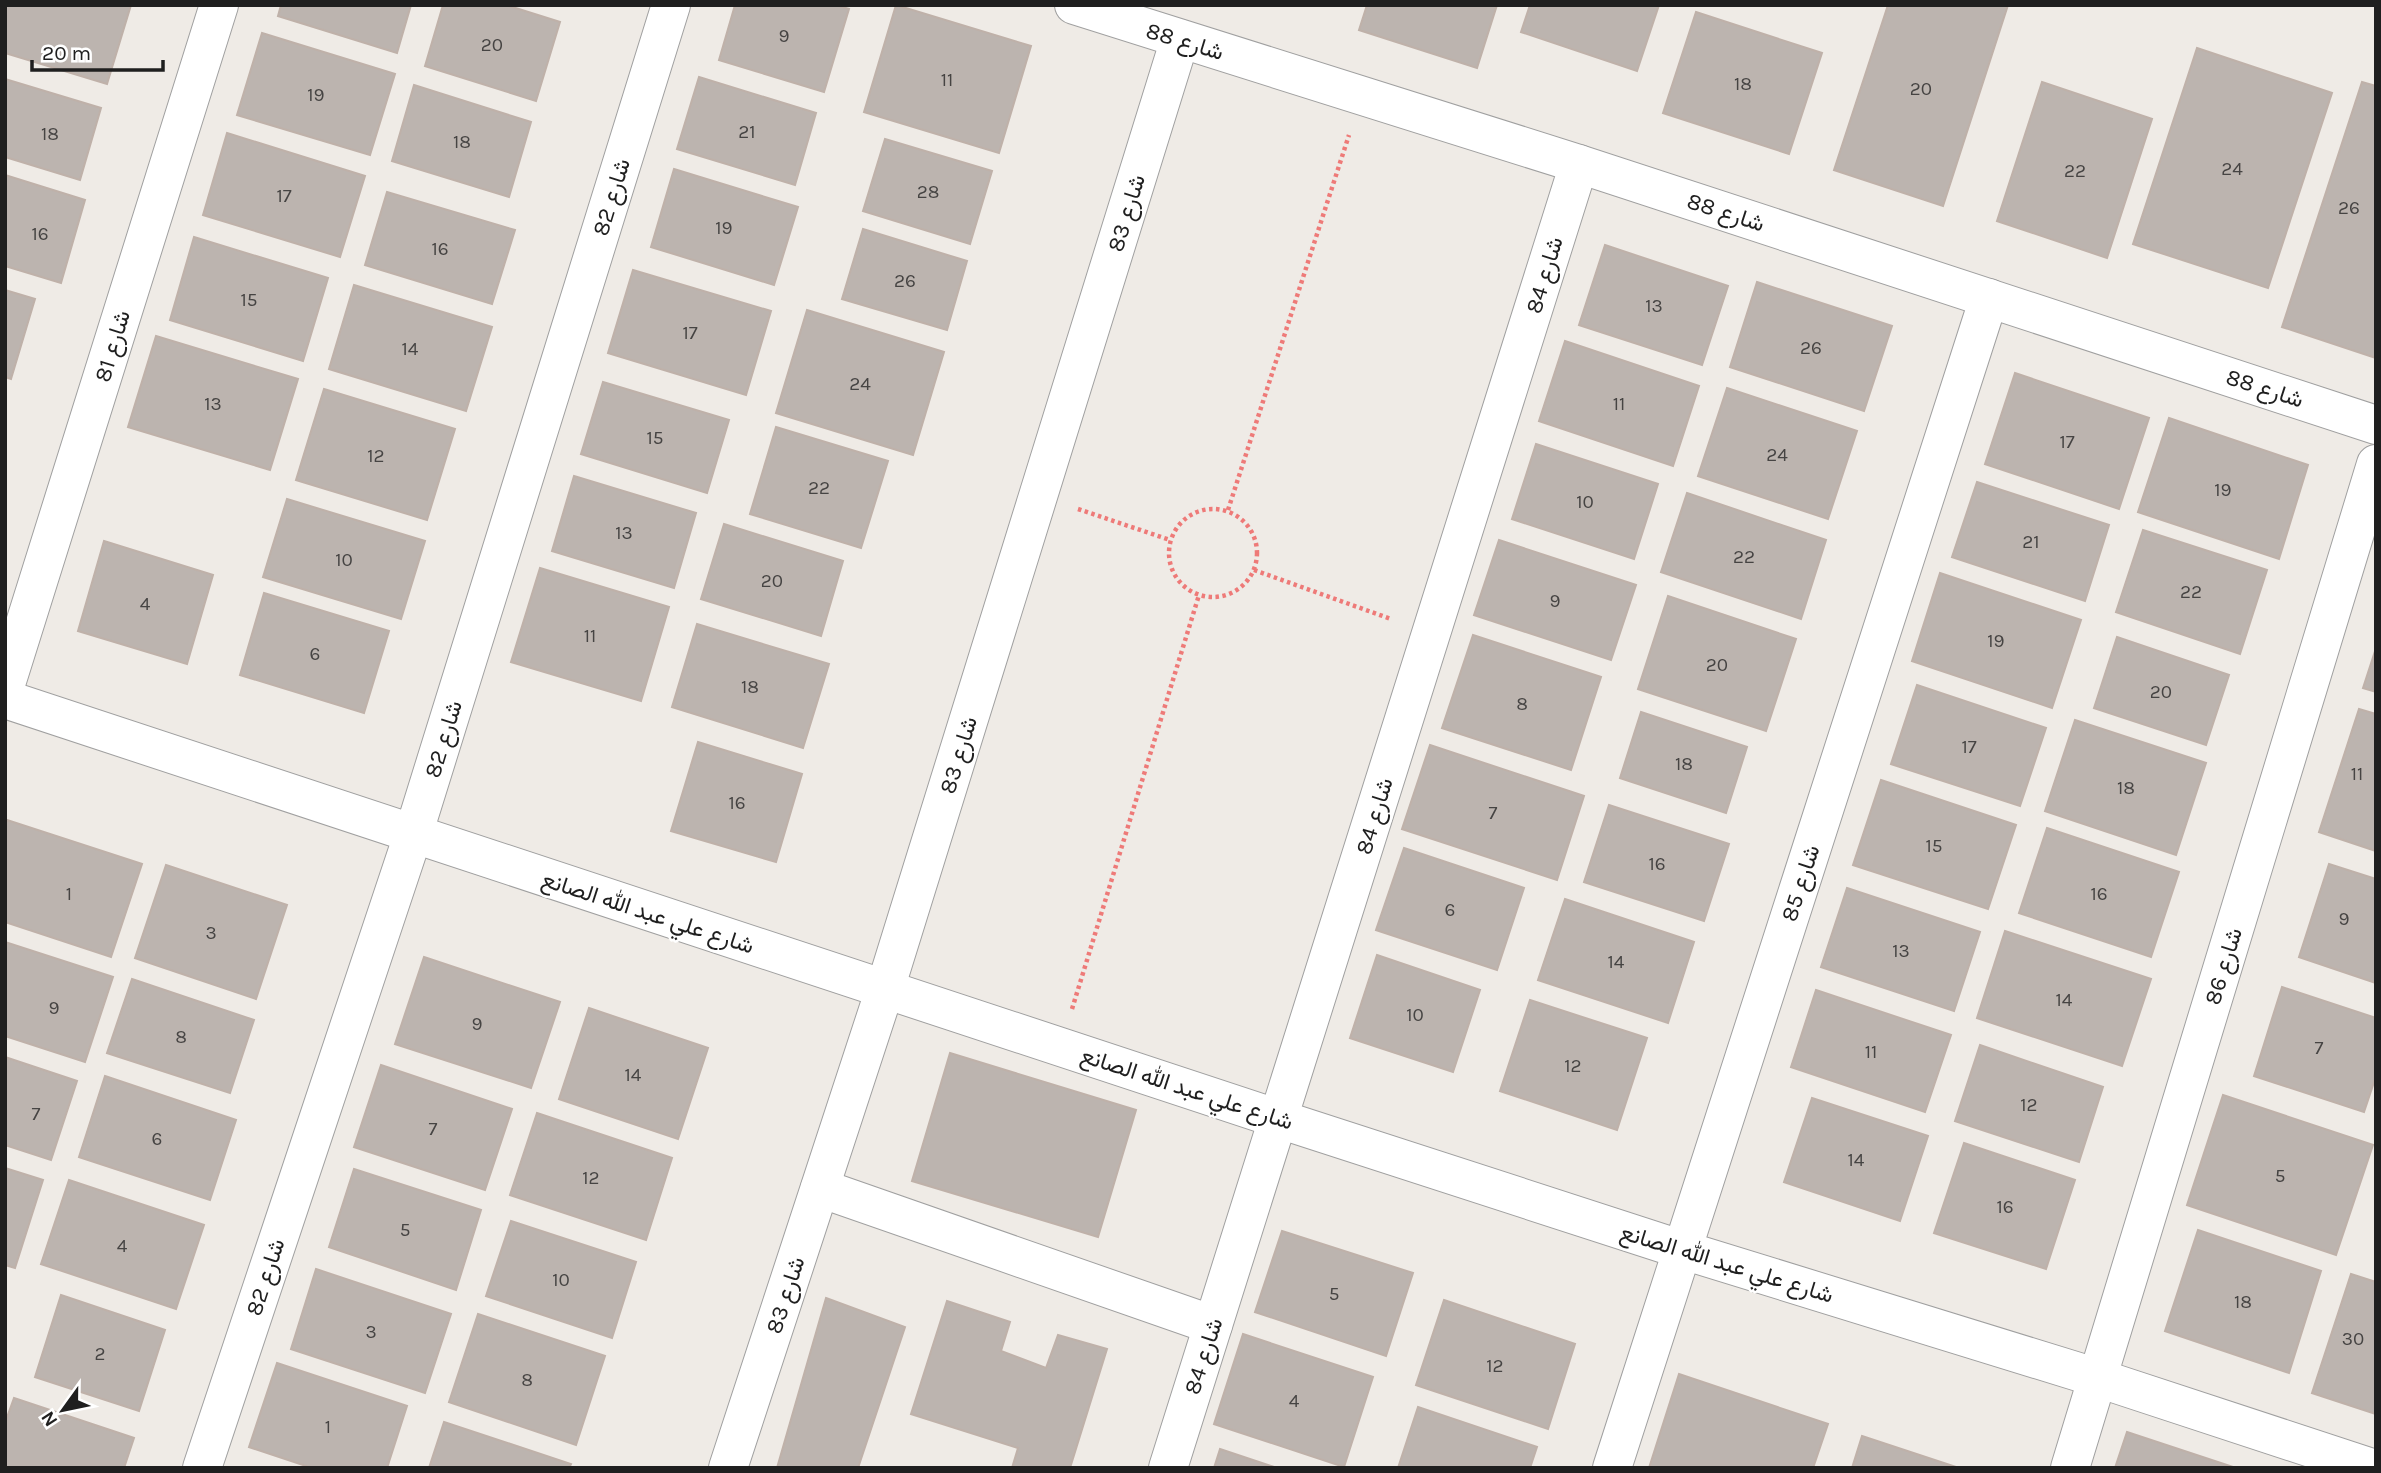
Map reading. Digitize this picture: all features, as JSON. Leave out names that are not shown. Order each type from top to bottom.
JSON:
[{"type":"street","name":"شارع 81","points":[[5,687],[219,5]]},
{"type":"street","name":"شارع 82","points":[[202,1468],[412,835],[671,5]]},
{"type":"street","name":"شارع 88","points":[[1074,5],[1579,164],[2376,425]]},
{"type":"street","name":"شارع 83","points":[[728,1468],[885,989],[1180,39]]},
{"type":"street","name":"شارع 84","points":[[1168,1468],[1579,164]]},
{"type":"street","name":"شارع 85","points":[[1612,1468],[1989,298]]},
{"type":"street","name":"شارع 86","points":[[2070,1468],[2376,464]]},
{"type":"street","name":"شارع علي عبد الله الصانع","points":[[5,699],[412,835],[1682,1250],[2098,1378],[2372,1468]]},
{"type":"street","points":[[820,1188],[1213,1325]]},
{"type":"path","points":[[1228,510],[1362,96]]},
{"type":"path","points":[[1038,495],[1170,540]]},
{"type":"path","points":[[1210,508],[1228,510],[1243,520],[1254,535],[1257,553],[1254,570],[1245,584],[1231,594],[1199,596],[1184,587],[1173,574],[1168,557],[1170,540],[1179,523],[1193,513],[1210,508]]},
{"type":"path","points":[[1254,570],[1432,634]]},
{"type":"path","points":[[1060,1046],[1199,596]]},
{"type":"building","points":[[5,5],[131,5],[107,84],[5,53]]},
{"type":"building","points":[[281,5],[411,5],[397,53],[278,16]]},
{"type":"building","points":[[443,5],[506,5],[560,22],[536,101],[425,66]]},
{"type":"building","points":[[735,5],[836,5],[849,9],[824,92],[719,60]]},
{"type":"building","points":[[896,5],[1031,46],[999,153],[864,112]]},
{"type":"building","points":[[1367,5],[1497,5],[1477,68],[1359,30]]},
{"type":"building","points":[[1530,5],[1659,5],[1637,71],[1521,32]]},
{"type":"building","points":[[1888,5],[2008,5],[1943,206],[1834,170]]},
{"type":"building","points":[[1696,12],[1822,53],[1789,154],[1663,113]]},
{"type":"building","points":[[262,33],[395,74],[370,155],[237,115]]},
{"type":"building","points":[[2197,48],[2332,93],[2268,288],[2133,244]]},
{"type":"building","points":[[699,77],[816,113],[795,185],[677,149]]},
{"type":"building","points":[[5,79],[101,108],[80,180],[5,157]]},
{"type":"building","points":[[2042,82],[2152,119],[2107,258],[1997,221]]},
{"type":"building","points":[[2362,82],[2376,86],[2376,358],[2282,327]]},
{"type":"building","points":[[414,85],[531,122],[509,197],[392,161]]},
{"type":"building","points":[[227,133],[365,176],[340,257],[203,215]]},
{"type":"building","points":[[885,139],[992,171],[970,244],[863,211]]},
{"type":"building","points":[[674,169],[798,207],[774,285],[651,247]]},
{"type":"building","points":[[5,175],[85,200],[61,283],[5,266]]},
{"type":"building","points":[[387,192],[515,230],[492,304],[365,265]]},
{"type":"building","points":[[863,229],[967,261],[947,330],[842,299]]},
{"type":"building","points":[[194,237],[328,278],[303,361],[170,320]]},
{"type":"building","points":[[1605,245],[1728,286],[1702,365],[1579,325]]},
{"type":"building","points":[[633,270],[771,311],[746,395],[608,353]]},
{"type":"building","points":[[1757,282],[1892,326],[1864,411],[1730,367]]},
{"type":"building","points":[[354,285],[492,327],[466,411],[329,369]]},
{"type":"building","points":[[5,290],[35,299],[11,379],[5,377]]},
{"type":"building","points":[[807,310],[944,352],[913,455],[776,413]]},
{"type":"building","points":[[156,336],[298,379],[270,470],[128,427]]},
{"type":"building","points":[[1565,341],[1699,386],[1673,466],[1539,421]]},
{"type":"building","points":[[2015,373],[2149,418],[2119,509],[1985,464]]},
{"type":"building","points":[[603,382],[729,420],[707,493],[581,454]]},
{"type":"building","points":[[1727,388],[1857,431],[1828,519],[1698,476]]},
{"type":"building","points":[[324,389],[455,429],[427,520],[296,480]]},
{"type":"building","points":[[2169,418],[2308,465],[2279,559],[2138,512]]},
{"type":"building","points":[[776,427],[888,461],[861,548],[750,514]]},
{"type":"building","points":[[1536,444],[1658,484],[1634,559],[1512,519]]},
{"type":"building","points":[[574,476],[696,513],[674,588],[552,551]]},
{"type":"building","points":[[1977,482],[2109,525],[2085,601],[1952,557]]},
{"type":"building","points":[[1687,493],[1826,540],[1801,619],[1661,572]]},
{"type":"building","points":[[287,499],[425,541],[401,619],[263,577]]},
{"type":"building","points":[[724,524],[843,561],[821,636],[701,599]]},
{"type":"building","points":[[2143,530],[2267,570],[2240,654],[2116,612]]},
{"type":"building","points":[[1499,540],[1636,585],[1611,660],[1474,615]]},
{"type":"building","points":[[104,541],[213,575],[187,664],[78,631]]},
{"type":"building","points":[[540,568],[669,607],[641,701],[511,662]]},
{"type":"building","points":[[1940,573],[2081,620],[2052,708],[1912,661]]},
{"type":"building","points":[[264,593],[389,631],[364,713],[240,675]]},
{"type":"building","points":[[1668,596],[1796,639],[1766,731],[1638,689]]},
{"type":"building","points":[[697,624],[829,664],[803,748],[672,707]]},
{"type":"building","points":[[1473,635],[1601,677],[1571,770],[1442,728]]},
{"type":"building","points":[[2117,637],[2229,675],[2206,745],[2094,708]]},
{"type":"building","points":[[2376,648],[2376,692],[2363,688]]},
{"type":"building","points":[[1917,685],[2046,728],[2020,806],[1891,764]]},
{"type":"building","points":[[2359,709],[2376,714],[2376,851],[2319,832]]},
{"type":"building","points":[[1641,712],[1747,747],[1726,813],[1620,778]]},
{"type":"building","points":[[2075,720],[2206,763],[2176,855],[2045,811]]},
{"type":"building","points":[[698,742],[802,774],[776,862],[671,831]]},
{"type":"building","points":[[1430,745],[1584,796],[1557,880],[1402,829]]},
{"type":"building","points":[[1881,780],[2016,825],[1988,909],[1853,865]]},
{"type":"building","points":[[1609,805],[1729,844],[1704,921],[1584,882]]},
{"type":"building","points":[[7,820],[142,864],[111,957],[5,922]]},
{"type":"building","points":[[2047,828],[2179,872],[2151,957],[2019,913]]},
{"type":"building","points":[[1404,848],[1524,888],[1497,970],[1376,930]]},
{"type":"building","points":[[2329,864],[2376,879],[2376,983],[2299,957]]},
{"type":"building","points":[[166,865],[287,905],[256,999],[135,958]]},
{"type":"building","points":[[1847,888],[1980,932],[1954,1011],[1821,967]]},
{"type":"building","points":[[1565,899],[1694,942],[1668,1023],[1538,980]]},
{"type":"building","points":[[2005,931],[2151,979],[2122,1066],[1977,1018]]},
{"type":"building","points":[[5,942],[113,977],[85,1062],[5,1036]]},
{"type":"building","points":[[1377,955],[1480,990],[1453,1072],[1350,1038]]},
{"type":"building","points":[[424,957],[560,1002],[531,1088],[395,1044]]},
{"type":"building","points":[[132,979],[254,1020],[230,1093],[107,1053]]},
{"type":"building","points":[[2282,987],[2376,1018],[2376,1076],[2364,1112],[2254,1076]]},
{"type":"building","points":[[1816,990],[1951,1035],[1925,1112],[1791,1067]]},
{"type":"building","points":[[1530,1000],[1647,1038],[1617,1130],[1500,1091]]},
{"type":"building","points":[[589,1008],[708,1048],[678,1139],[559,1099]]},
{"type":"building","points":[[1980,1045],[2103,1087],[2079,1162],[1955,1121]]},
{"type":"building","points":[[950,1053],[1136,1110],[1098,1237],[912,1181]]},
{"type":"building","points":[[5,1057],[77,1081],[51,1160],[5,1145]]},
{"type":"building","points":[[381,1065],[512,1109],[485,1190],[354,1147]]},
{"type":"building","points":[[105,1076],[236,1120],[210,1200],[79,1157]]},
{"type":"building","points":[[2223,1095],[2373,1145],[2336,1255],[2187,1205]]},
{"type":"building","points":[[1812,1098],[1928,1136],[1900,1221],[1784,1182]]},
{"type":"building","points":[[537,1113],[672,1158],[646,1240],[510,1195]]},
{"type":"building","points":[[1964,1143],[2075,1180],[2046,1269],[1934,1233]]},
{"type":"building","points":[[5,1168],[43,1180],[15,1268],[5,1265]]},
{"type":"building","points":[[354,1169],[481,1210],[456,1290],[329,1247]]},
{"type":"building","points":[[69,1180],[204,1225],[176,1309],[41,1264]]},
{"type":"building","points":[[511,1221],[636,1262],[612,1338],[486,1296]]},
{"type":"building","points":[[2198,1230],[2321,1271],[2289,1373],[2165,1331]]},
{"type":"building","points":[[1282,1231],[1413,1273],[1386,1356],[1255,1312]]},
{"type":"building","points":[[316,1269],[451,1314],[425,1393],[291,1349]]},
{"type":"building","points":[[2351,1274],[2376,1282],[2376,1414],[2312,1393]]},
{"type":"building","points":[[61,1295],[165,1330],[139,1411],[35,1377]]},
{"type":"building","points":[[826,1298],[905,1327],[858,1468],[777,1468]]},
{"type":"building","points":[[1444,1300],[1575,1344],[1548,1429],[1416,1385]]},
{"type":"building","points":[[947,1301],[1010,1322],[1001,1351],[1046,1368],[1058,1335],[1107,1349],[1070,1468],[1012,1468],[1018,1448],[911,1414]]},
{"type":"building","points":[[478,1314],[605,1356],[576,1445],[449,1402]]},
{"type":"building","points":[[1243,1334],[1373,1377],[1344,1467],[1214,1424]]},
{"type":"building","points":[[277,1363],[407,1406],[387,1468],[312,1468],[249,1447]]},
{"type":"building","points":[[1679,1374],[1828,1424],[1813,1468],[1649,1468]]},
{"type":"building","points":[[14,1398],[134,1438],[124,1468],[5,1468],[5,1423]]},
{"type":"building","points":[[1418,1407],[1537,1447],[1530,1468],[1398,1468]]},
{"type":"building","points":[[444,1422],[571,1464],[569,1468],[429,1468]]},
{"type":"building","points":[[2127,1432],[2236,1468],[2115,1468]]},
{"type":"building","points":[[1862,1436],[1959,1468],[1852,1468]]},
{"type":"building","points":[[1220,1449],[1277,1468],[1214,1468]]}]
